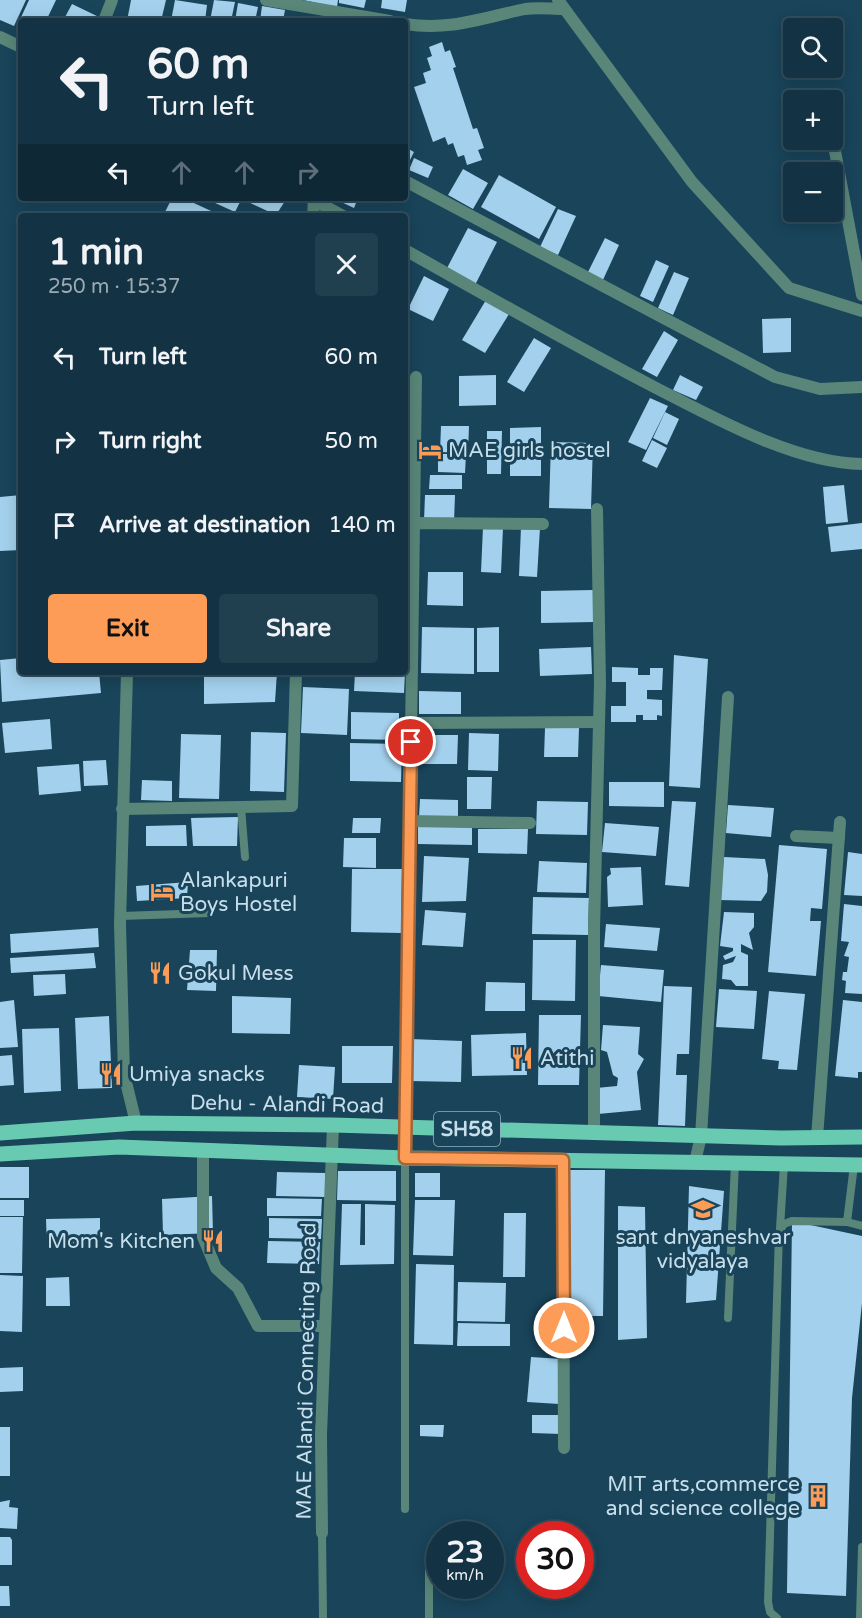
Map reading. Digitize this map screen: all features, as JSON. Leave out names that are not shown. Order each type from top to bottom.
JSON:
[{"type":"main road","name":"Dehu - Alandi Road","points":[[0,1133],[136,1123],[333,1125],[701,1136],[862,1137]]},
{"type":"main road","name":"SH58","points":[[0,1154],[81,1148],[405,1158],[858,1165]]},
{"type":"street","points":[[105,18],[112,0]]},
{"type":"street","points":[[266,0],[372,18]]},
{"type":"street","points":[[408,24],[427,27],[476,23],[527,9],[560,5],[606,62],[692,182],[789,288],[862,311]]},
{"type":"street","points":[[0,37],[18,46]]},
{"type":"street","points":[[835,150],[862,295]]},
{"type":"street","points":[[408,183],[775,377],[820,389],[862,387]]},
{"type":"street","points":[[316,201],[338,213]]},
{"type":"street","points":[[408,252],[625,372],[734,428],[825,461],[862,464]]},
{"type":"street","points":[[405,1158],[416,377]]},
{"type":"street","points":[[594,1133],[594,929],[599,722],[597,509]]},
{"type":"street","points":[[414,524],[543,524]]},
{"type":"street","points":[[127,675],[122,809],[123,1074],[136,1123]]},
{"type":"street","points":[[122,809],[292,806],[296,675]]},
{"type":"street","points":[[695,1162],[701,1136],[728,697]]},
{"type":"street","points":[[412,723],[599,722]]},
{"type":"street","points":[[410,821],[530,823]]},
{"type":"street","points":[[817,1138],[840,822]]},
{"type":"street","points":[[796,836],[839,838]]},
{"type":"street","name":"MAE Alandi Connecting Road","points":[[322,1533],[321,1435],[333,1125]]},
{"type":"street","points":[[203,1150],[203,1238],[216,1268],[238,1288],[258,1326],[325,1326]]},
{"type":"street","points":[[563,1160],[564,1448]]},
{"type":"lane","points":[[241,807],[245,857]]},
{"type":"lane","points":[[121,916],[209,913]]},
{"type":"lane","points":[[405,1158],[405,1509]]},
{"type":"lane","points":[[728,1318],[735,1163]]},
{"type":"lane","points":[[777,1618],[770,1612],[768,1602],[777,1252],[784,1164]]},
{"type":"lane","points":[[847,1222],[858,1165]]},
{"type":"lane","points":[[780,1230],[784,1224],[792,1221],[847,1222],[862,1226]]},
{"type":"lane","name":"MAE Alandi Connecting Road","points":[[322,1533],[323,1618]]},
{"type":"lane","points":[[860,1618],[862,1547]]},
{"type":"lane","points":[[429,1599],[429,1618]]},
{"type":"building","points":[[0,0],[26,0],[14,26],[0,20]]},
{"type":"building","points":[[29,0],[56,0],[47,18],[21,18]]},
{"type":"building","points":[[131,0],[166,0],[162,18],[128,18]]},
{"type":"building","points":[[175,0],[207,5],[205,18],[172,18]]},
{"type":"building","points":[[214,0],[235,2],[232,18],[211,18]]},
{"type":"building","points":[[303,0],[338,0],[337,7]]},
{"type":"building","points":[[339,0],[366,0],[364,8],[339,3]]},
{"type":"building","points":[[382,0],[407,0],[405,12],[381,8]]},
{"type":"building","points":[[238,3],[258,7],[256,18],[236,18]]},
{"type":"building","points":[[72,4],[101,18],[65,18]]},
{"type":"building","points":[[262,6],[285,10],[284,18],[260,18]]},
{"type":"building","points":[[442,42],[445,52],[450,50],[456,67],[453,68],[473,129],[477,128],[484,148],[478,150],[482,160],[467,165],[464,155],[458,157],[453,143],[448,145],[445,137],[433,142],[414,87],[426,83],[423,73],[431,70],[427,58],[432,56],[429,47]]},
{"type":"building","points":[[408,149],[414,152],[408,164]]},
{"type":"building","points":[[414,158],[433,167],[428,178],[409,170]]},
{"type":"building","points":[[463,169],[488,183],[473,209],[448,195]]},
{"type":"building","points":[[499,175],[556,207],[539,239],[481,207]]},
{"type":"building","points":[[170,201],[190,201],[216,213],[164,213]]},
{"type":"building","points":[[211,201],[240,201],[235,212]]},
{"type":"building","points":[[246,201],[285,201],[277,213],[272,213]]},
{"type":"building","points":[[339,201],[357,201],[354,208]]},
{"type":"building","points":[[558,209],[576,216],[558,255],[540,247]]},
{"type":"building","points":[[468,228],[497,242],[475,285],[446,270]]},
{"type":"building","points":[[605,238],[619,245],[602,282],[587,274]]},
{"type":"building","points":[[656,260],[669,266],[653,302],[640,296]]},
{"type":"building","points":[[674,272],[689,278],[673,315],[658,308]]},
{"type":"building","points":[[424,276],[449,289],[433,321],[408,309]]},
{"type":"building","points":[[486,300],[509,314],[485,353],[462,340]]},
{"type":"building","points":[[791,318],[791,352],[763,353],[762,319]]},
{"type":"building","points":[[664,331],[678,340],[657,377],[642,369]]},
{"type":"building","points":[[534,338],[551,348],[524,392],[507,382]]},
{"type":"building","points":[[496,375],[496,405],[459,406],[459,376]]},
{"type":"building","points":[[680,375],[703,387],[696,400],[673,390]]},
{"type":"building","points":[[650,398],[668,406],[646,450],[628,442]]},
{"type":"building","points":[[408,405],[412,405],[412,426],[408,425]]},
{"type":"building","points":[[665,412],[679,419],[667,445],[653,438]]},
{"type":"building","points":[[441,426],[469,426],[468,453],[440,452]]},
{"type":"building","points":[[541,427],[541,476],[510,476],[510,428]]},
{"type":"building","points":[[487,431],[502,431],[501,474],[487,474]]},
{"type":"building","points":[[652,440],[667,448],[657,468],[642,461]]},
{"type":"building","points":[[408,441],[410,441],[410,468],[408,468]]},
{"type":"building","points":[[551,442],[593,443],[591,509],[549,508]]},
{"type":"building","points":[[438,454],[466,454],[465,473],[438,472]]},
{"type":"building","points":[[430,475],[462,475],[462,489],[429,489]]},
{"type":"building","points":[[844,485],[848,522],[826,524],[823,487]]},
{"type":"building","points":[[18,495],[18,550],[0,551],[0,497]]},
{"type":"building","points":[[425,495],[455,495],[454,522],[424,521]]},
{"type":"building","points":[[862,523],[862,549],[831,552],[828,527]]},
{"type":"building","points":[[483,527],[503,528],[501,573],[481,572]]},
{"type":"building","points":[[521,527],[540,528],[537,577],[519,576]]},
{"type":"building","points":[[428,572],[463,572],[463,606],[427,605]]},
{"type":"building","points":[[593,590],[594,622],[541,623],[541,591]]},
{"type":"building","points":[[422,627],[474,628],[474,674],[421,673]]},
{"type":"building","points":[[499,627],[499,672],[477,672],[477,628]]},
{"type":"building","points":[[591,647],[592,674],[540,676],[539,649]]},
{"type":"building","points":[[674,655],[708,659],[700,788],[669,786]]},
{"type":"building","points":[[18,658],[18,675],[99,675],[101,693],[2,702],[0,660]]},
{"type":"building","points":[[612,667],[638,668],[638,675],[650,675],[650,668],[663,668],[662,690],[647,690],[647,699],[662,700],[662,716],[657,715],[657,720],[643,720],[643,715],[636,715],[636,722],[611,722],[611,706],[626,706],[626,682],[612,682]]},
{"type":"building","points":[[204,675],[277,675],[275,702],[204,704]]},
{"type":"building","points":[[355,675],[405,675],[404,693],[354,691]]},
{"type":"building","points":[[303,687],[349,689],[347,735],[301,733]]},
{"type":"building","points":[[419,691],[461,692],[461,714],[419,714]]},
{"type":"building","points":[[351,712],[399,713],[399,740],[351,739]]},
{"type":"building","points":[[50,719],[52,749],[5,753],[2,723]]},
{"type":"building","points":[[545,728],[579,728],[578,757],[544,757]]},
{"type":"building","points":[[251,732],[286,733],[284,792],[250,791]]},
{"type":"building","points":[[469,733],[499,734],[498,771],[468,770]]},
{"type":"building","points":[[181,734],[221,735],[219,799],[179,798]]},
{"type":"building","points":[[422,735],[458,735],[457,764],[421,764]]},
{"type":"building","points":[[350,743],[402,744],[401,782],[350,781]]},
{"type":"building","points":[[106,760],[108,785],[84,786],[83,761]]},
{"type":"building","points":[[79,764],[81,791],[39,795],[37,767]]},
{"type":"building","points":[[467,777],[492,777],[491,809],[467,809]]},
{"type":"building","points":[[142,780],[172,781],[172,801],[141,800]]},
{"type":"building","points":[[609,782],[664,782],[664,807],[609,806]]},
{"type":"building","points":[[420,799],[458,800],[458,818],[419,817]]},
{"type":"building","points":[[537,801],[588,802],[587,835],[536,834]]},
{"type":"building","points":[[672,801],[696,802],[689,887],[665,885]]},
{"type":"building","points":[[728,805],[774,808],[771,837],[726,833]]},
{"type":"building","points":[[238,817],[237,846],[193,846],[191,818]]},
{"type":"building","points":[[353,818],[381,818],[380,833],[352,833]]},
{"type":"building","points":[[605,823],[659,827],[656,856],[602,852]]},
{"type":"building","points":[[186,825],[187,846],[146,846],[146,826]]},
{"type":"building","points":[[418,826],[472,826],[472,845],[418,844]]},
{"type":"building","points":[[478,829],[528,829],[527,854],[478,853]]},
{"type":"building","points":[[344,838],[376,838],[376,868],[343,867]]},
{"type":"building","points":[[779,845],[827,849],[822,909],[811,908],[810,921],[821,921],[816,976],[768,972]]},
{"type":"building","points":[[848,852],[862,854],[862,896],[844,895]]},
{"type":"building","points":[[424,856],[469,858],[466,901],[422,902]]},
{"type":"building","points":[[724,857],[765,859],[768,875],[767,892],[761,901],[720,900]]},
{"type":"building","points":[[539,861],[587,863],[586,893],[537,892]]},
{"type":"building","points":[[641,867],[643,905],[608,907],[607,877],[611,874],[610,868]]},
{"type":"building","points":[[352,869],[402,869],[401,933],[351,932]]},
{"type":"building","name":"Alankapuri Boys Hostel","points":[[188,882],[187,898],[137,901],[136,886]]},
{"type":"building","points":[[533,897],[589,898],[588,935],[532,934]]},
{"type":"building","points":[[844,904],[862,906],[862,994],[845,993],[846,981],[842,980],[843,972],[847,972],[849,957],[844,956],[849,942],[841,941]]},
{"type":"building","points":[[425,910],[466,913],[463,947],[422,945]]},
{"type":"building","points":[[724,912],[754,913],[754,927],[749,933],[753,950],[741,944],[741,952],[748,955],[748,986],[736,986],[731,980],[722,979],[723,965],[733,962],[736,956],[725,960],[723,956],[733,951],[733,948],[720,946]]},
{"type":"building","points":[[606,924],[660,928],[657,951],[604,947]]},
{"type":"building","points":[[98,928],[99,947],[11,953],[10,934]]},
{"type":"building","points":[[533,940],[576,940],[575,1001],[532,1000]]},
{"type":"building","points":[[190,950],[217,950],[216,991],[187,990]]},
{"type":"building","points":[[94,953],[96,968],[11,973],[10,958]]},
{"type":"building","points":[[601,965],[664,970],[661,1002],[598,996]]},
{"type":"building","points":[[65,974],[66,994],[34,996],[33,975]]},
{"type":"building","points":[[486,982],[525,983],[525,1011],[485,1011]]},
{"type":"building","points":[[664,986],[692,987],[689,1054],[677,1054],[676,1075],[687,1075],[685,1126],[658,1125]]},
{"type":"building","points":[[719,989],[757,991],[754,1029],[716,1027]]},
{"type":"building","points":[[769,991],[805,994],[797,1070],[778,1069],[779,1061],[762,1059]]},
{"type":"building","points":[[232,996],[291,998],[290,1034],[232,1033]]},
{"type":"building","points":[[14,1000],[18,1047],[0,1048],[0,1002]]},
{"type":"building","points":[[843,1000],[862,1002],[862,1072],[858,1072],[858,1078],[835,1076]]},
{"type":"building","points":[[539,1015],[581,1015],[579,1085],[538,1085]]},
{"type":"building","points":[[109,1016],[112,1088],[78,1089],[75,1018]]},
{"type":"building","points":[[603,1025],[640,1027],[638,1054],[644,1059],[637,1072],[641,1110],[598,1114],[596,1088],[617,1086],[618,1078],[613,1075],[607,1052],[601,1050]]},
{"type":"building","points":[[59,1028],[61,1091],[24,1093],[22,1029]]},
{"type":"building","points":[[526,1033],[527,1075],[472,1076],[471,1035]]},
{"type":"building","points":[[410,1039],[462,1041],[461,1082],[409,1081]]},
{"type":"building","points":[[342,1046],[393,1046],[392,1083],[342,1083]]},
{"type":"building","points":[[12,1055],[14,1085],[0,1086],[0,1056]]},
{"type":"building","points":[[299,1065],[335,1067],[333,1099],[297,1097]]},
{"type":"building","points":[[0,1167],[29,1167],[29,1198],[0,1198]]},
{"type":"building","points":[[568,1170],[605,1170],[603,1316],[565,1316]]},
{"type":"building","points":[[338,1171],[396,1171],[396,1201],[337,1200]]},
{"type":"building","points":[[277,1172],[325,1173],[325,1197],[276,1196]]},
{"type":"building","points":[[415,1173],[440,1173],[440,1197],[415,1197]]},
{"type":"building","points":[[689,1186],[724,1191],[716,1300],[686,1303]]},
{"type":"building","points":[[212,1196],[213,1233],[163,1235],[162,1199]]},
{"type":"building","points":[[267,1198],[322,1199],[321,1216],[267,1216]]},
{"type":"building","points":[[0,1200],[24,1200],[24,1216],[0,1216]]},
{"type":"building","points":[[415,1200],[455,1200],[453,1256],[413,1255]]},
{"type":"building","points":[[342,1204],[361,1204],[360,1245],[365,1245],[365,1204],[395,1205],[394,1264],[340,1265]]},
{"type":"building","points":[[618,1206],[645,1207],[647,1338],[618,1340]]},
{"type":"building","points":[[504,1213],[526,1213],[525,1277],[503,1277]]},
{"type":"building","points":[[0,1217],[23,1217],[22,1273],[0,1273]]},
{"type":"building","points":[[100,1218],[100,1247],[47,1248],[46,1219]]},
{"type":"building","points":[[269,1218],[322,1219],[321,1239],[269,1238]]},
{"type":"building","name":"MIT arts,commerce and science college","points":[[792,1221],[862,1236],[862,1303],[852,1398],[846,1596],[787,1593]]},
{"type":"building","points":[[268,1241],[320,1242],[319,1264],[267,1263]]},
{"type":"building","points":[[416,1264],[454,1265],[453,1345],[414,1344]]},
{"type":"building","points":[[0,1275],[23,1276],[22,1332],[0,1331]]},
{"type":"building","points":[[69,1277],[70,1306],[46,1306],[46,1278]]},
{"type":"building","points":[[458,1282],[506,1283],[505,1322],[457,1321]]},
{"type":"building","points":[[458,1323],[510,1324],[510,1346],[457,1346]]},
{"type":"building","points":[[531,1357],[562,1359],[559,1404],[527,1402]]},
{"type":"building","points":[[23,1367],[23,1391],[0,1392],[0,1368]]},
{"type":"building","points":[[532,1415],[561,1415],[561,1434],[532,1433]]},
{"type":"building","points":[[420,1425],[444,1425],[443,1437],[420,1436]]},
{"type":"building","points":[[0,1427],[10,1427],[10,1476],[0,1476]]},
{"type":"building","points":[[10,1500],[9,1507],[18,1508],[17,1529],[0,1528],[0,1502]]},
{"type":"building","points":[[0,1537],[10,1537],[12,1540],[12,1565],[0,1565]]},
{"type":"building","points":[[0,1586],[9,1586],[10,1606],[0,1606]]},
{"type":"place","name":"MAE girls hostel","points":[[430,450]]},
{"type":"place","name":"Alankapuri Boys Hostel","points":[[162,892]]},
{"type":"place","name":"Gokul Mess","points":[[160,973]]},
{"type":"place","name":"Atithi","points":[[522,1058]]},
{"type":"place","name":"Umiya snacks","points":[[111,1074]]},
{"type":"place","name":"sant dnyaneshvar vidyalaya","points":[[703,1209]]},
{"type":"place","name":"Mom's Kitchen","points":[[213,1241]]},
{"type":"place","name":"MIT arts,commerce and science college","points":[[818,1496]]},
{"type":"route","points":[[411,742],[405,1158],[563,1160],[564,1328]]}]
